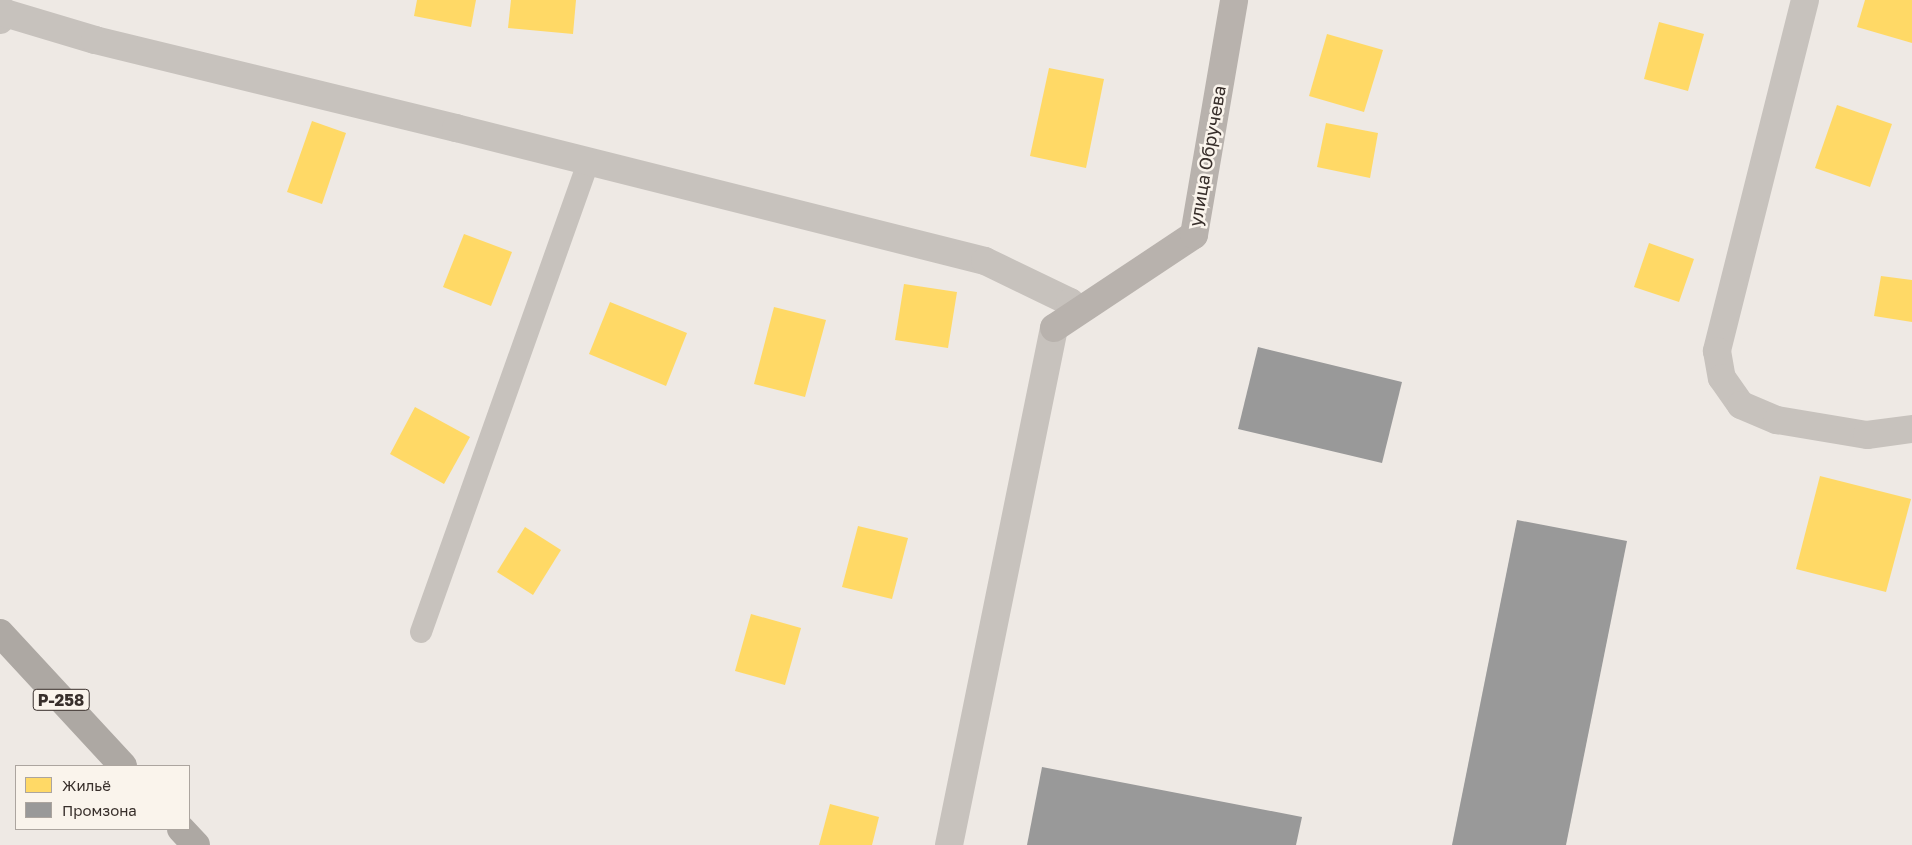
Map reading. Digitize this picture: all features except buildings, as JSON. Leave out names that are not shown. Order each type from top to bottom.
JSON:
[{"type":"highway","name":"Р-258","points":[[0,633],[122,765]]},
{"type":"highway","points":[[182,830],[196,845]]},
{"type":"street","name":"улица Обручева","points":[[949,845],[1054,328],[1194,235],[1234,0]]},
{"type":"street","points":[[1805,0],[1717,351],[1722,378],[1741,405],[1777,420],[1867,435],[1912,429]]},
{"type":"street","points":[[0,20],[5,13],[95,40],[985,261],[1062,298],[1079,310]]},
{"type":"lane","points":[[421,632],[588,162]]}]
